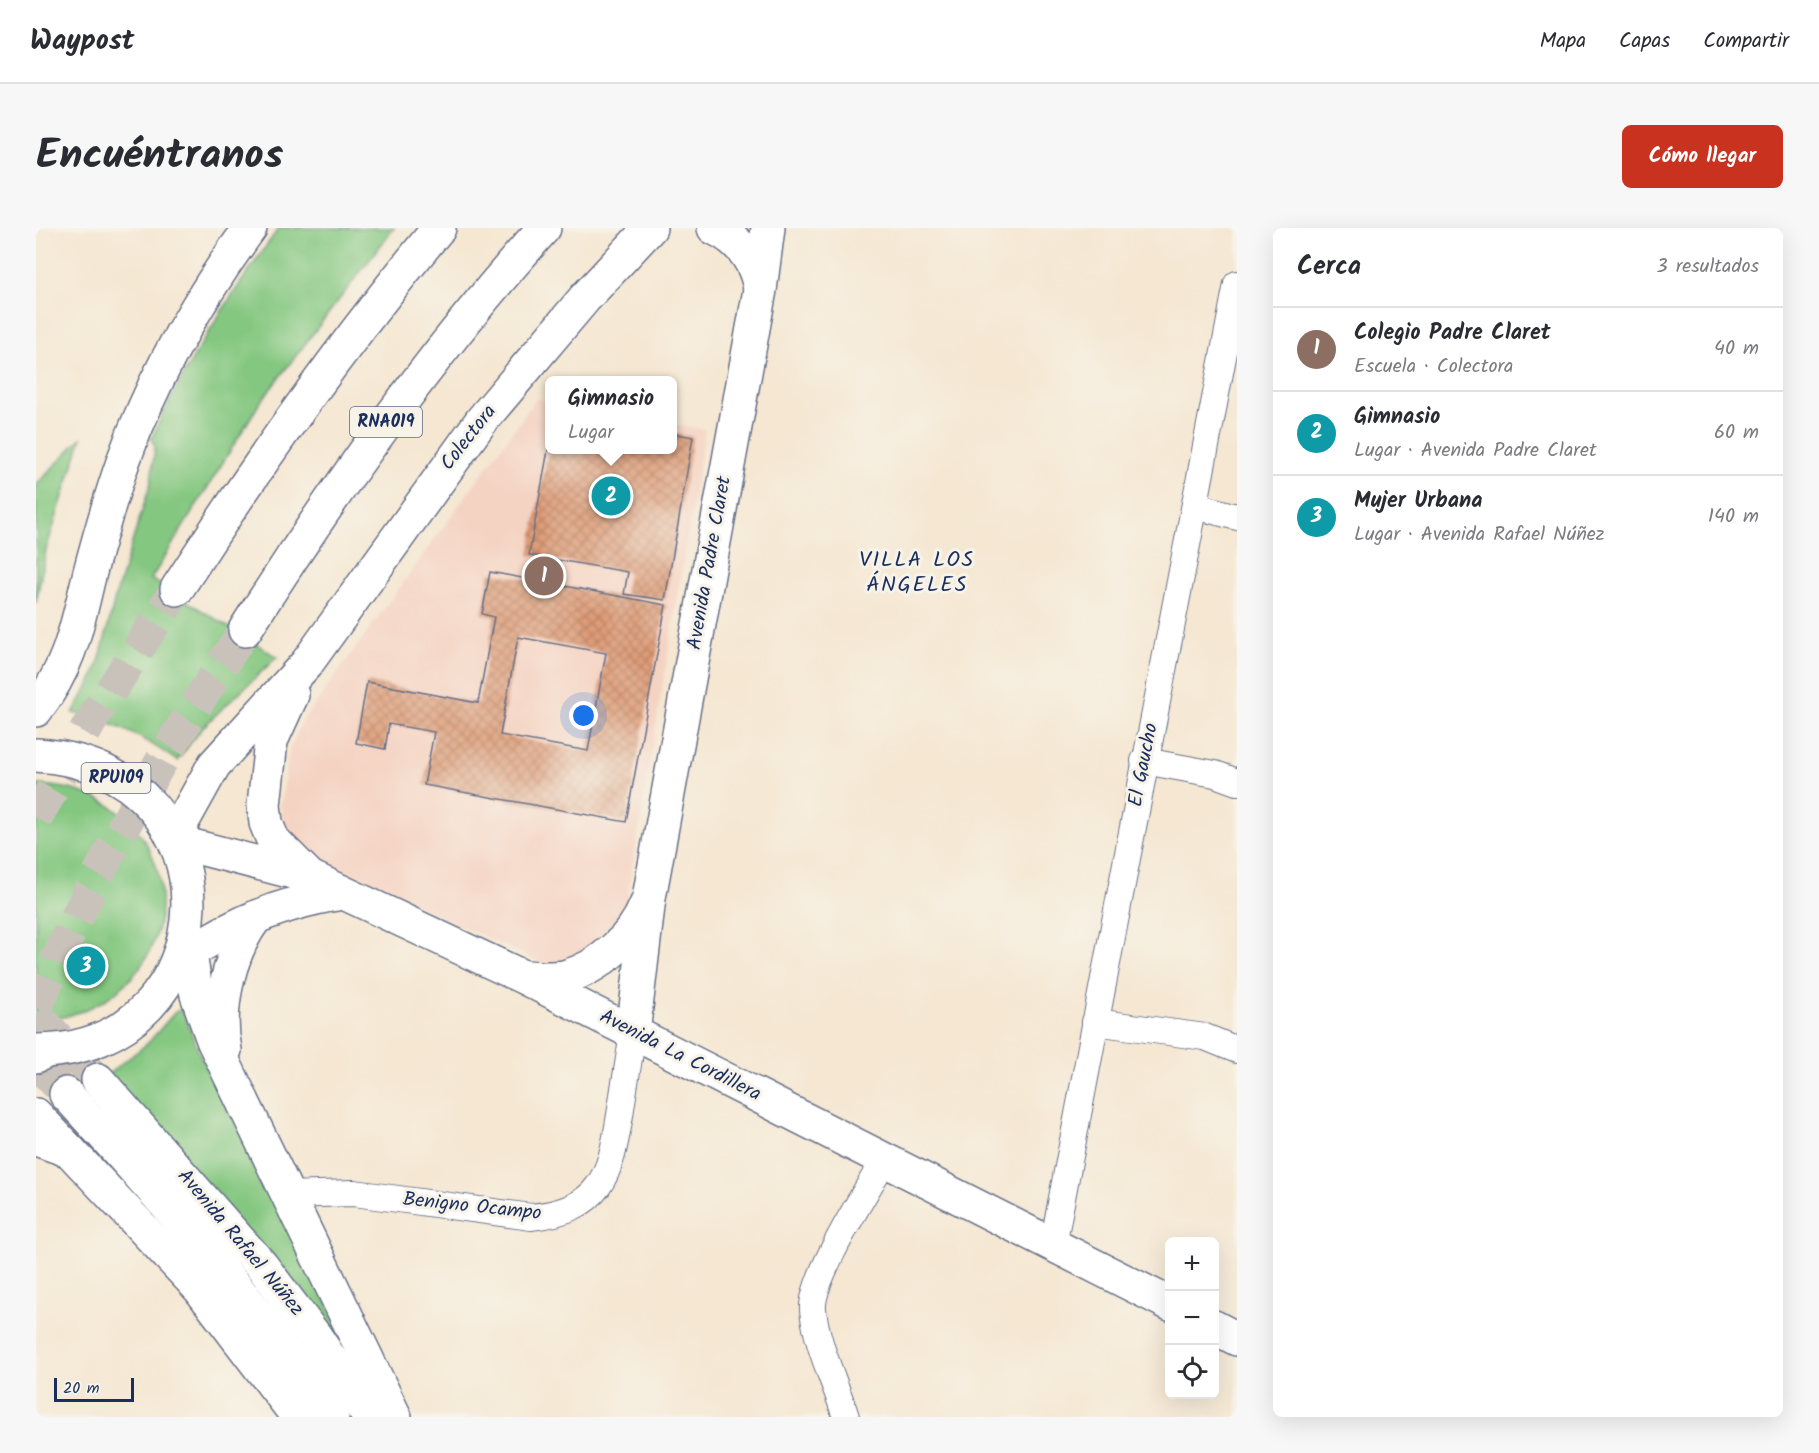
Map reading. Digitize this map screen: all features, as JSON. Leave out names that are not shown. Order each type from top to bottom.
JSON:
[{"type":"main road","points":[[42,702],[71,651],[105,519],[124,458],[143,411],[166,364],[207,293],[250,228]]},
{"type":"main road","points":[[177,589],[292,417],[359,326],[439,228]]},
{"type":"main road","name":"RNA019","points":[[245,630],[295,551],[405,395],[544,228]]},
{"type":"main road","points":[[714,228],[732,238],[747,254],[758,276],[760,290]]},
{"type":"main road","name":"Avenida Padre Claret","points":[[633,1033],[649,898],[760,290],[768,228]]},
{"type":"main road","name":"Colectora","points":[[307,663],[482,420],[585,298],[651,231]]},
{"type":"main road","points":[[175,840],[214,765],[226,749],[307,663]]},
{"type":"main road","points":[[307,663],[271,741],[264,805],[266,823],[273,840],[308,876]]},
{"type":"main road","name":"RPU109","points":[[36,755],[74,759],[128,784],[160,814],[175,840],[186,877],[184,949]]},
{"type":"main road","name":"Avenida La Cordillera","points":[[175,840],[308,876],[523,976],[1165,1301]]},
{"type":"main road","points":[[40,1053],[88,1044],[127,1025],[157,994],[184,949],[291,903],[343,893]]},
{"type":"main road","name":"Avenida Padre Claret","points":[[523,976],[553,979],[581,971],[625,939],[642,915],[649,898]]},
{"type":"main road","points":[[231,1078],[222,1037],[226,998],[234,955],[246,930],[256,917]]},
{"type":"main road","points":[[184,949],[207,1023],[231,1078],[395,1417]]},
{"type":"main road","name":"Avenida Rafael Núñez","points":[[98,1080],[262,1266],[315,1336],[369,1417]]},
{"type":"main road","name":"Avenida Rafael Núñez","points":[[66,1094],[216,1259],[256,1309],[332,1417]]},
{"type":"main road","points":[[36,1115],[200,1289],[298,1417]]},
{"type":"main road","points":[[36,1139],[70,1151]]},
{"type":"main road","points":[[1219,1329],[1237,1339]]},
{"type":"street","name":"El Gaucho","points":[[1053,1245],[1237,284]]},
{"type":"street","points":[[1195,506],[1237,517]]},
{"type":"street","points":[[1144,761],[1215,774],[1237,782]]},
{"type":"street","points":[[1095,1022],[1205,1037],[1237,1050]]},
{"type":"street","name":"Benigno Ocampo","points":[[286,1195],[354,1193],[531,1217],[550,1215],[575,1206],[593,1193],[606,1177],[614,1154],[633,1033]]},
{"type":"street","points":[[846,1417],[816,1325],[814,1296],[824,1272],[884,1160]]},
{"type":"shaded area","points":[[536,399],[545,401],[545,454],[677,454],[677,425],[705,430],[625,912],[605,939],[582,955],[550,967],[299,852],[282,831],[280,807],[290,749],[302,722]]},
{"type":"green space","points":[[279,228],[394,228],[259,404],[151,579],[277,657],[202,728],[177,761],[128,731],[73,713],[93,678],[100,658],[116,594],[151,482],[155,446],[151,439],[178,384],[209,330]]},
{"type":"green space","points":[[82,437],[46,550],[36,603],[36,485]]},
{"type":"green space","points":[[36,785],[90,796],[129,821],[153,857],[161,898],[154,939],[132,977],[94,1006],[40,1021],[36,1020]]},
{"type":"green space","points":[[182,1009],[201,1057],[372,1390],[107,1075],[148,1043],[175,1012]]},
{"type":"building","points":[[677,434],[693,437],[665,600],[624,594],[628,572],[529,555],[547,454],[677,454]]},
{"type":"building","points":[[490,572],[666,605],[626,822],[424,785],[434,732],[389,724],[385,749],[356,743],[367,682],[478,703],[494,617],[482,614]],"holes":[[[518,637],[606,653],[588,751],[500,735]]]},
{"type":"tunnel","points":[[36,818],[94,716],[177,589]]},
{"type":"tunnel","points":[[36,1008],[81,908],[131,813],[186,721],[245,630]]},
{"type":"tunnel","points":[[36,1015],[98,1080]]},
{"type":"tunnel","points":[[36,1062],[66,1094]]},
{"type":"place","name":"Gimnasio","points":[[611,496]]},
{"type":"place","name":"Colegio Padre Claret","points":[[544,576]]},
{"type":"place","name":"Mujer Urbana","points":[[86,966]]},
{"type":"district","name":"VILLA LOS ÁNGELES","points":[[917,572]]}]
